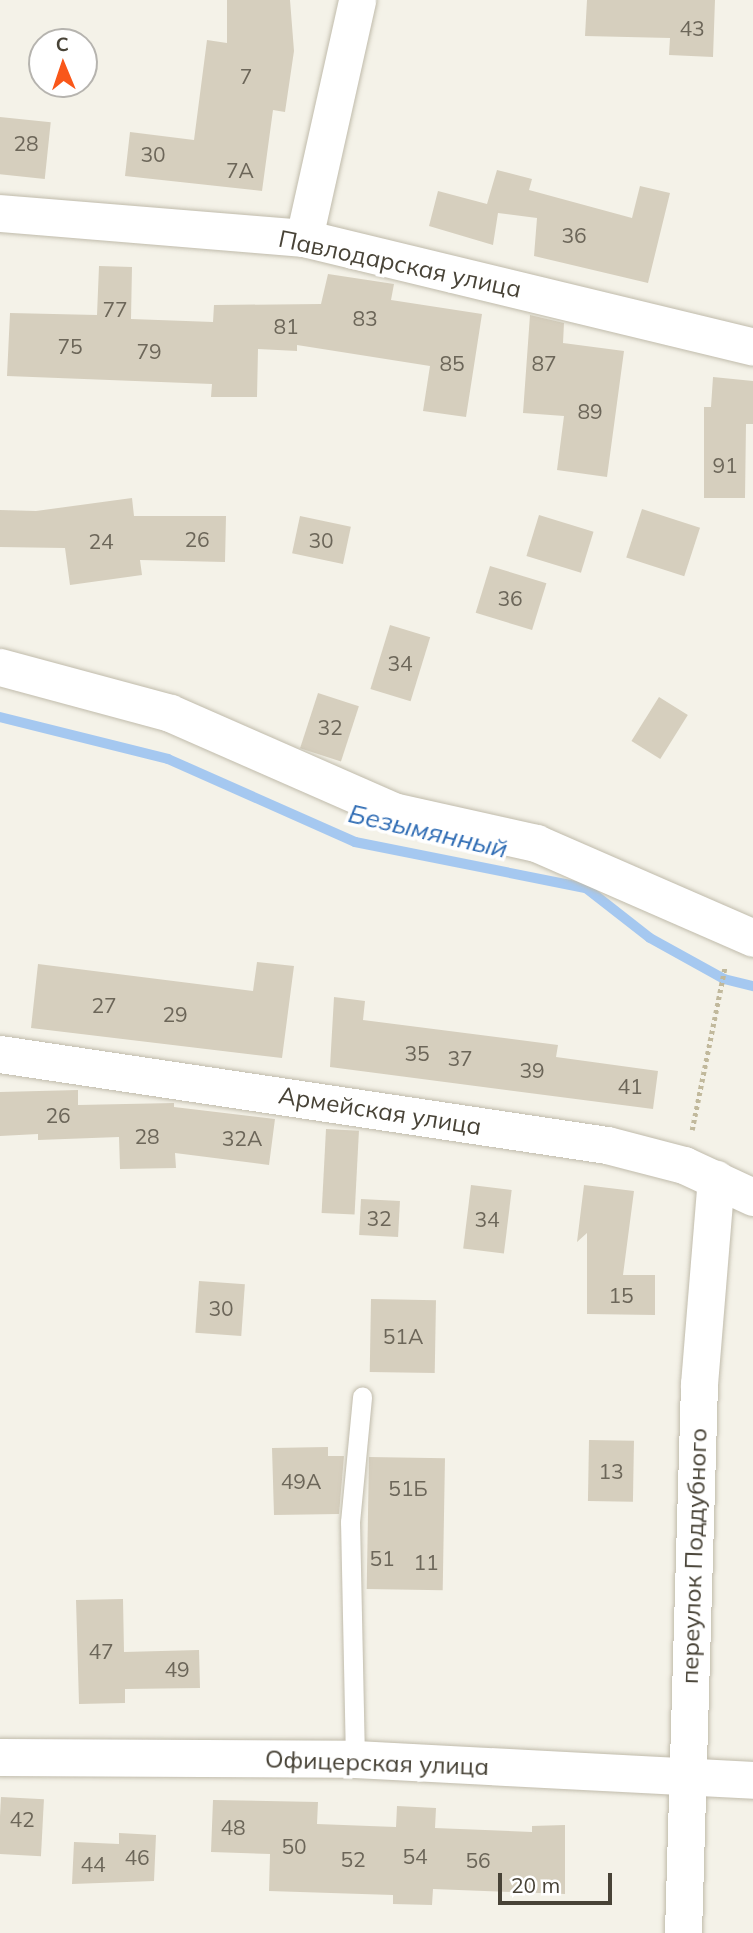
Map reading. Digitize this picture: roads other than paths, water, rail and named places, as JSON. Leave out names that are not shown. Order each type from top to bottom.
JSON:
[{"type":"street","points":[[304,238],[357,0]]},
{"type":"street","name":"Павлодарская улица","points":[[0,213],[304,238],[753,347]]},
{"type":"street","points":[[0,667],[170,713],[393,811],[536,843],[753,938]]},
{"type":"street","name":"Армейская улица","points":[[0,1054],[607,1145],[700,1172],[753,1197]]},
{"type":"street","name":"переулок Поддубного","points":[[683,1933],[699,1384],[700,1172]]},
{"type":"street","name":"Офицерская улица","points":[[0,1756],[355,1759],[753,1780]]},
{"type":"lane","points":[[355,1759],[350,1522],[362,1397]]},
{"type":"waterway","name":"Безымянный","points":[[0,717],[168,759],[355,842],[586,888],[650,938],[724,979],[753,986]]}]
